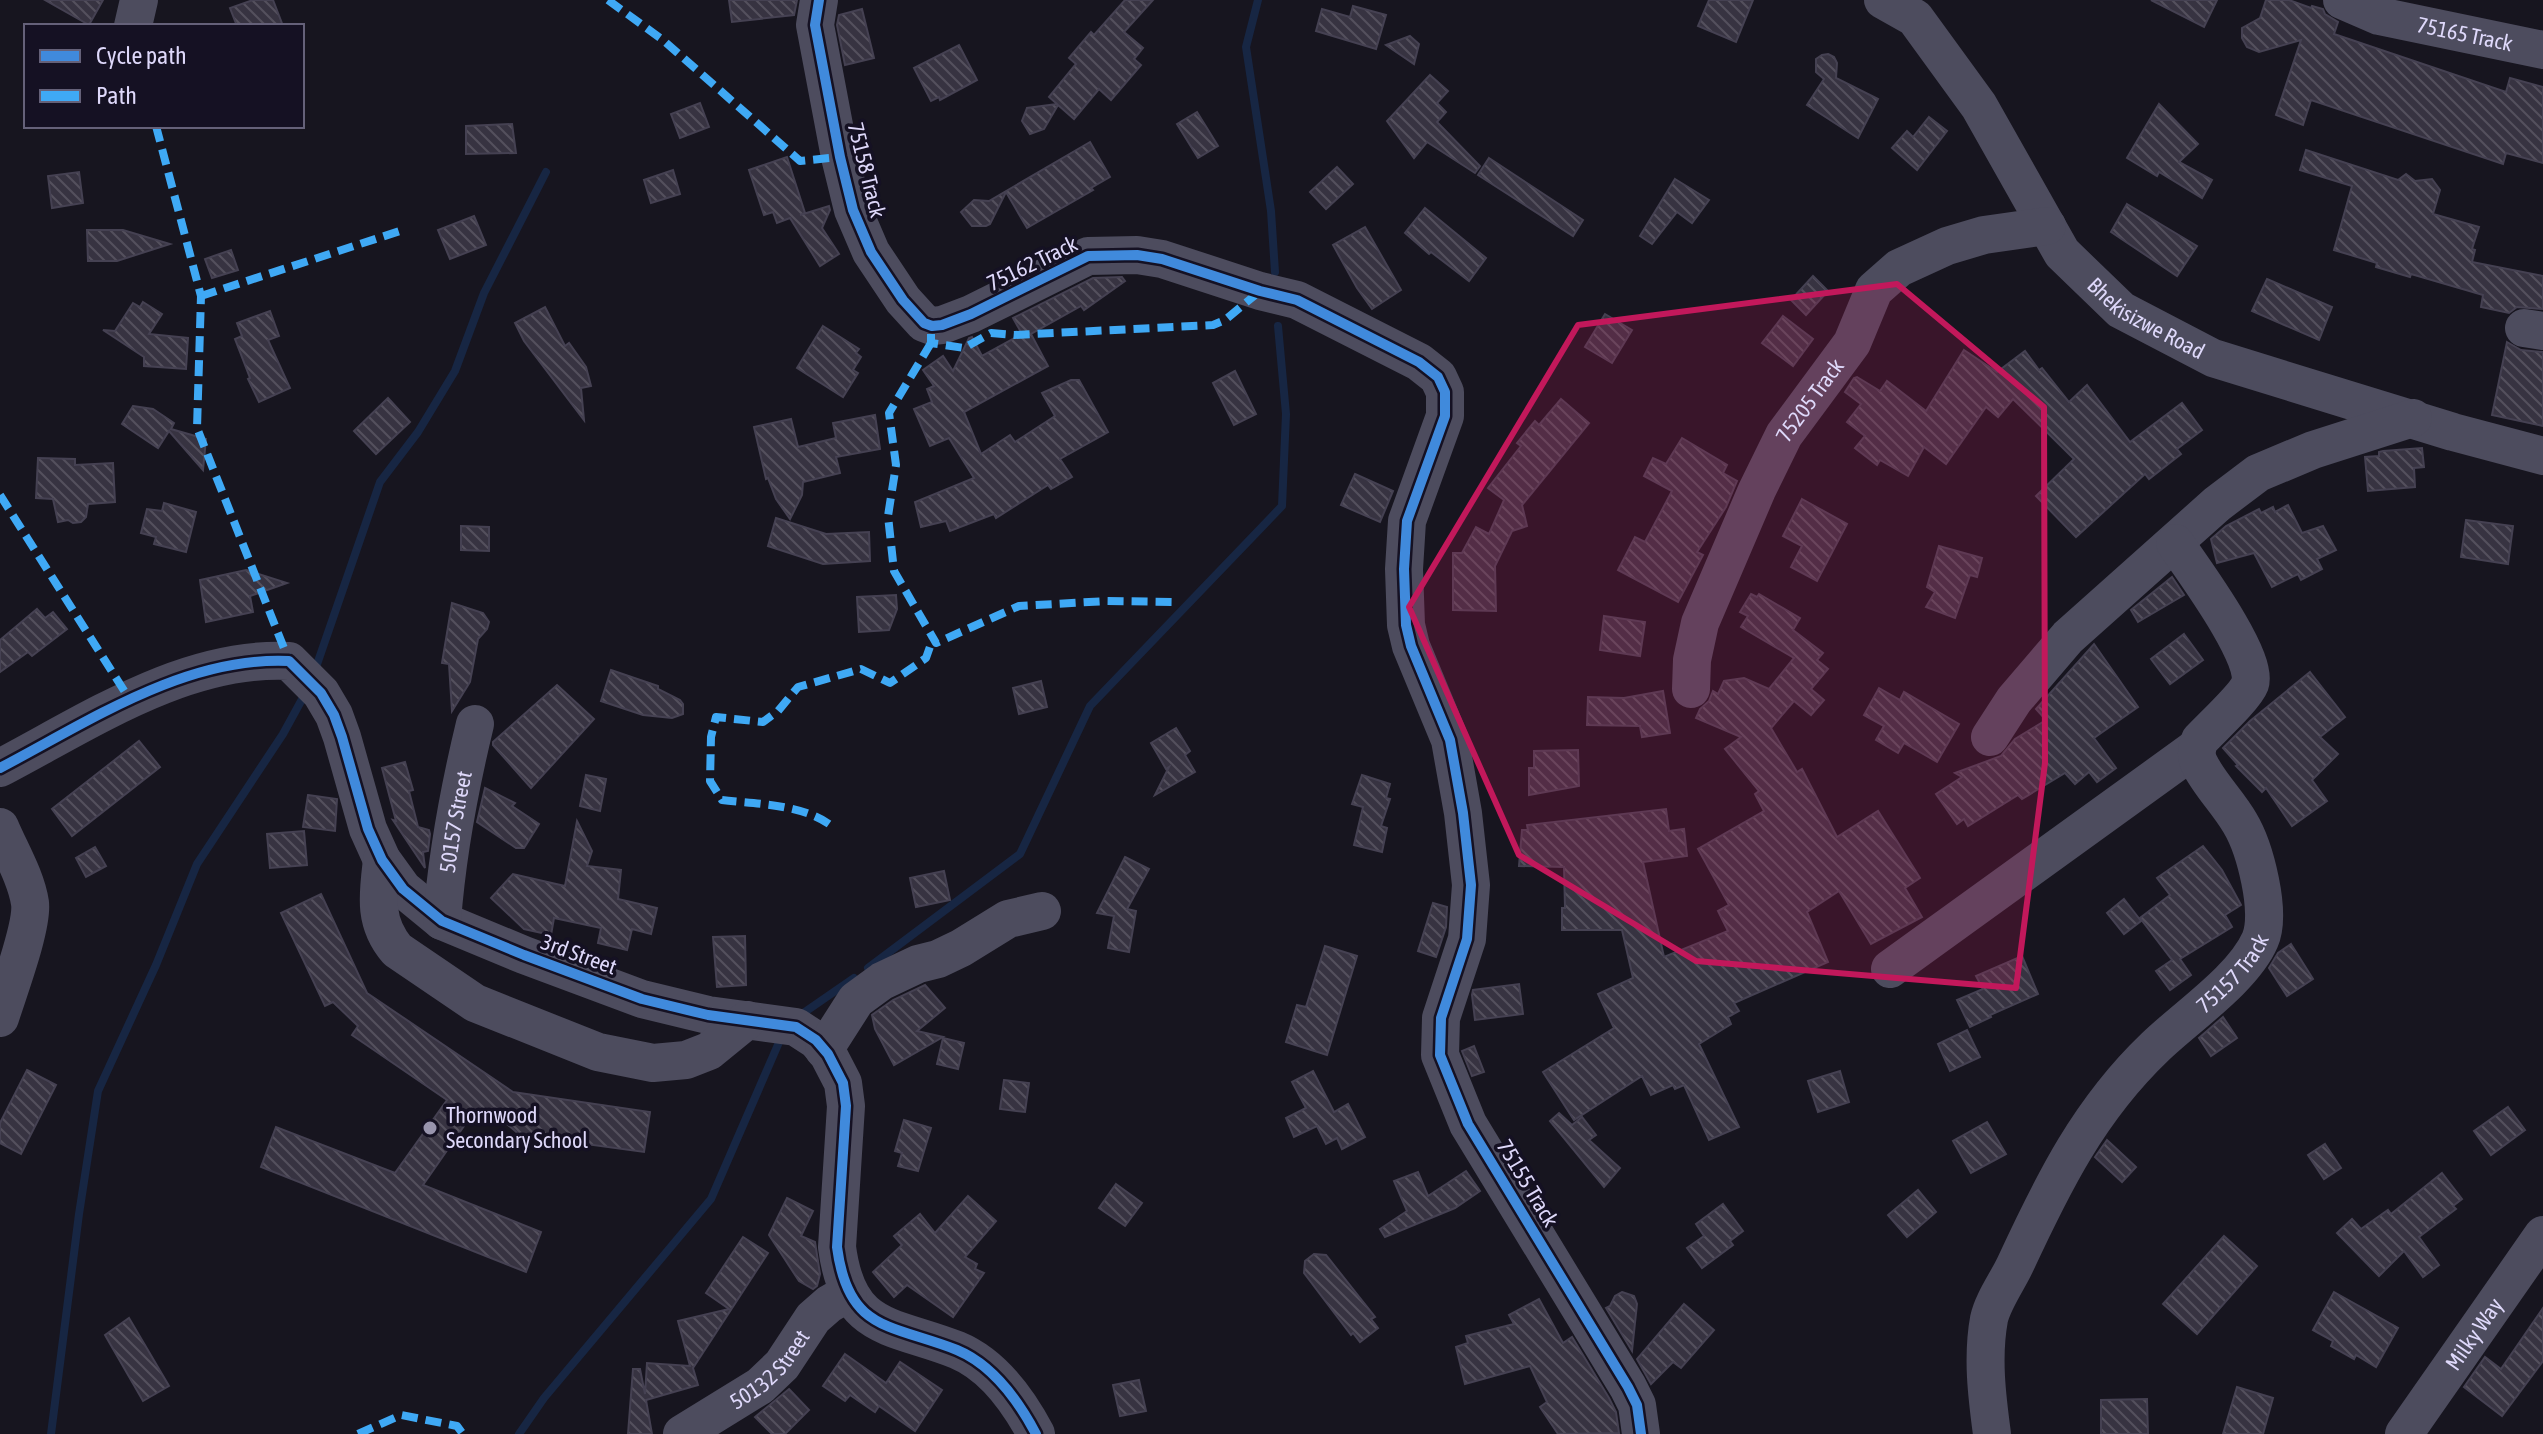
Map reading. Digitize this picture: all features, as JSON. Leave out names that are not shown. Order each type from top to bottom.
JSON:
[{"type":"street","points":[[133,24],[139,0]]},
{"type":"street","name":"75158 Track","points":[[819,0],[815,25],[853,210],[871,252],[918,319],[932,326]]},
{"type":"street","name":"Bhekisizwe Road","points":[[1883,0],[1915,18],[1979,106],[2062,253],[2121,310],[2213,358],[2453,432],[2543,456]]},
{"type":"street","name":"75165 Track","points":[[2342,0],[2379,16],[2543,50]]},
{"type":"street","name":"75205 Track","points":[[1691,689],[1692,660],[1700,623],[1757,490],[1784,435],[1852,343],[1874,290],[1899,268],[1947,246],[1984,235],[2047,226]]},
{"type":"street","name":"75162 Track","points":[[932,326],[971,314],[1088,256],[1116,254],[1162,259],[1297,300],[1419,362],[1438,377],[1445,392],[1445,416],[1407,521],[1404,569],[1406,625],[1411,646],[1450,740],[1463,813],[1471,885],[1467,939],[1459,967]]},
{"type":"street","points":[[1990,737],[2041,665],[2068,637],[2217,504],[2258,473],[2313,450],[2413,418]]},
{"type":"street","points":[[1890,969],[2196,748],[2248,688],[2252,670],[2241,644],[2175,543]]},
{"type":"street","name":"3rd Street","points":[[0,768],[169,682],[233,664],[260,660],[289,661],[321,693],[334,715],[368,829],[382,860],[403,889],[442,921],[642,999],[708,1015],[796,1027],[816,1040],[843,1083],[846,1106],[837,1247],[848,1293]]},
{"type":"street","name":"50157 Street","points":[[442,921],[452,827],[475,724]]},
{"type":"street","name":"75157 Track","points":[[1992,1434],[1985,1372],[1989,1317],[2074,1146],[2124,1077],[2239,972],[2260,942],[2263,932],[2263,895],[2255,860],[2241,825],[2199,763],[2196,748]]},
{"type":"street","points":[[0,827],[27,889],[30,907],[28,924],[0,1018]]},
{"type":"street","points":[[382,860],[377,905],[383,930],[389,940],[397,950],[475,1003],[598,1052],[653,1063],[686,1060],[709,1051],[747,1020]]},
{"type":"street","points":[[824,1050],[856,1000],[882,981],[961,948],[1008,919],[1042,911]]},
{"type":"street","name":"75155 Track","points":[[1459,967],[1441,1018],[1440,1055],[1445,1072],[1468,1124],[1639,1420]]},
{"type":"street","name":"Milky Way","points":[[2404,1434],[2543,1235]]},
{"type":"street","points":[[848,1293],[865,1313],[881,1325],[958,1350],[994,1374],[1025,1414],[1036,1434]]},
{"type":"street","name":"50132 Street","points":[[682,1434],[760,1386],[782,1365],[813,1318],[848,1293]]},
{"type":"highlighted area","points":[[1897,284],[2044,407],[2045,763],[2016,988],[1696,961],[1519,855],[1409,607],[1578,325]]},
{"type":"building","points":[[45,0],[103,0],[87,24]]},
{"type":"building","points":[[253,0],[273,0],[282,24],[236,24],[230,8]]},
{"type":"building","points":[[729,0],[797,0],[794,15],[732,22]]},
{"type":"building","points":[[1125,0],[1153,0],[1124,32],[1143,48],[1134,59],[1141,65],[1111,100],[1099,89],[1074,119],[1058,105],[1044,129],[1030,134],[1022,121],[1027,108],[1057,104],[1049,97],[1076,64],[1069,58]]},
{"type":"building","points":[[1709,0],[1753,0],[1736,42],[1698,26]]},
{"type":"building","points":[[2151,0],[2217,0],[2204,27]]},
{"type":"building","points":[[2266,0],[2289,0],[2323,9],[2325,14],[2338,22],[2334,34],[2506,92],[2510,78],[2543,87],[2543,163],[2506,153],[2503,164],[2311,100],[2303,125],[2276,115],[2301,40],[2259,52],[2247,47],[2242,38],[2242,28],[2260,18]]},
{"type":"building","points":[[1353,6],[1386,15],[1376,49],[1316,31],[1322,9],[1350,17]]},
{"type":"building","points":[[862,9],[874,58],[845,65],[837,25],[839,15]]},
{"type":"building","points":[[1410,36],[1419,44],[1414,64],[1386,45]]},
{"type":"building","points":[[959,45],[977,80],[940,100],[939,97],[931,101],[914,68]]},
{"type":"building","points":[[1828,54],[1837,63],[1836,78],[1878,99],[1858,138],[1807,105],[1824,79],[1816,72],[1816,59]]},
{"type":"building","points":[[1430,75],[1448,91],[1437,103],[1446,112],[1437,122],[1480,166],[1475,173],[1427,142],[1414,158],[1387,121]]},
{"type":"building","points":[[700,103],[709,127],[680,138],[671,114]]},
{"type":"building","points":[[2159,104],[2198,144],[2179,162],[2212,180],[2202,198],[2159,172],[2157,176],[2127,158]]},
{"type":"building","points":[[1197,112],[1218,146],[1198,158],[1177,124]]},
{"type":"building","points":[[1929,117],[1947,131],[1917,170],[1892,148],[1907,131],[1913,137]]},
{"type":"building","points":[[512,124],[516,153],[466,154],[466,126]]},
{"type":"building","points":[[1090,142],[1110,177],[1027,228],[1006,192],[990,224],[986,226],[972,226],[961,212],[974,200],[989,201]]},
{"type":"building","points":[[2306,150],[2398,180],[2406,174],[2415,181],[2432,179],[2440,190],[2433,214],[2479,227],[2472,249],[2475,250],[2472,262],[2543,276],[2543,309],[2517,307],[2509,313],[2481,307],[2483,295],[2376,267],[2377,263],[2334,250],[2352,186],[2300,170]]},
{"type":"building","points":[[787,157],[805,213],[800,215],[829,206],[822,228],[839,254],[820,266],[790,218],[777,223],[773,212],[764,215],[749,170]]},
{"type":"building","points":[[1489,158],[1583,220],[1573,236],[1478,175]]},
{"type":"building","points":[[1337,167],[1353,184],[1326,209],[1310,192]]},
{"type":"building","points":[[673,170],[680,194],[651,203],[644,180]]},
{"type":"building","points":[[79,172],[83,203],[52,208],[48,176]]},
{"type":"building","points":[[1675,179],[1709,200],[1692,223],[1677,212],[1652,244],[1640,236]]},
{"type":"building","points":[[2127,204],[2197,246],[2177,276],[2111,232]]},
{"type":"building","points":[[1425,208],[1486,258],[1469,281],[1405,233]]},
{"type":"building","points":[[474,216],[486,245],[450,259],[438,230]]},
{"type":"building","points":[[1365,227],[1401,290],[1372,309],[1333,245]]},
{"type":"building","points":[[87,230],[123,230],[170,244],[117,261],[88,261]]},
{"type":"building","points":[[231,250],[238,270],[212,278],[205,259]]},
{"type":"building","points":[[1813,276],[1828,291],[1806,315],[1791,300]]},
{"type":"building","points":[[1122,277],[1125,281],[1084,310],[1081,306],[1031,334],[1048,366],[964,412],[981,454],[1010,435],[1015,442],[1055,416],[1042,393],[1071,380],[1079,380],[1108,432],[1060,459],[1072,477],[1051,489],[1048,485],[996,518],[994,514],[950,531],[946,521],[921,527],[915,502],[974,478],[949,438],[930,446],[914,409],[932,402],[927,389],[934,386],[923,370],[943,356],[953,371],[969,338],[972,337],[982,356],[1022,334],[1013,318],[1093,278]]},
{"type":"building","points":[[2267,279],[2332,307],[2319,340],[2252,311]]},
{"type":"building","points":[[143,302],[162,314],[149,334],[188,338],[186,369],[144,366],[144,357],[103,330],[115,331],[133,303],[140,307]]},
{"type":"building","points":[[545,307],[565,346],[569,343],[586,367],[591,386],[581,388],[584,420],[524,341],[515,323]]},
{"type":"building","points":[[270,311],[279,336],[268,340],[290,388],[259,402],[235,339],[242,336],[237,323]]},
{"type":"building","points":[[1605,314],[1632,330],[1612,363],[1585,347]]},
{"type":"building","points":[[1783,316],[1813,339],[1793,366],[1762,343]]},
{"type":"building","points":[[823,326],[859,349],[856,353],[861,357],[853,370],[858,373],[843,397],[797,368]]},
{"type":"building","points":[[2507,342],[2521,350],[2543,352],[2543,426],[2492,415]]},
{"type":"building","points":[[1964,350],[1997,372],[2025,351],[2069,402],[2087,385],[2130,442],[2182,403],[2202,430],[2177,449],[2181,454],[2149,479],[2145,474],[2076,537],[2036,496],[2074,459],[2013,399],[1998,417],[1986,407],[1946,464],[1924,447],[1908,476],[1880,460],[1877,465],[1855,448],[1865,436],[1847,422],[1861,404],[1845,392],[1854,378],[1880,391],[1887,381],[1926,411]]},
{"type":"building","points":[[1235,371],[1256,414],[1234,425],[1213,383]]},
{"type":"building","points":[[388,398],[410,422],[376,454],[354,431]]},
{"type":"building","points":[[1561,399],[1589,423],[1522,505],[1527,526],[1512,531],[1495,566],[1496,611],[1453,610],[1453,553],[1462,553],[1476,527],[1489,534],[1504,500],[1488,488],[1521,446],[1517,443],[1535,421],[1539,425]]},
{"type":"building","points":[[133,406],[153,409],[174,423],[171,429],[206,439],[203,470],[169,431],[158,448],[122,424]]},
{"type":"building","points":[[875,415],[880,449],[836,457],[840,473],[803,482],[802,495],[790,519],[766,479],[754,427],[791,419],[798,447],[836,438],[833,423]]},
{"type":"building","points":[[1682,438],[1727,465],[1723,473],[1737,481],[1726,507],[1697,552],[1703,555],[1678,602],[1618,570],[1635,537],[1645,542],[1672,491],[1644,476],[1653,458],[1666,464]]},
{"type":"building","points":[[2422,448],[2424,467],[2414,468],[2415,487],[2368,491],[2365,457],[2379,456],[2379,452],[2383,451]]},
{"type":"building","points":[[38,458],[75,459],[75,465],[113,463],[115,502],[88,504],[86,517],[81,522],[58,522],[53,499],[36,498]]},
{"type":"building","points":[[1355,474],[1393,491],[1380,522],[1341,505]]},
{"type":"building","points":[[1802,499],[1847,524],[1817,581],[1791,567],[1802,546],[1783,536]]},
{"type":"building","points":[[164,503],[196,512],[186,552],[154,544],[156,537],[141,533],[147,509],[162,511]]},
{"type":"building","points":[[2288,505],[2302,533],[2323,526],[2336,550],[2317,559],[2322,569],[2301,580],[2298,574],[2272,587],[2254,553],[2217,563],[2211,539],[2226,526],[2259,509],[2261,513],[2273,507],[2275,512]]},
{"type":"building","points":[[776,518],[826,534],[869,532],[870,561],[823,564],[768,546]]},
{"type":"building","points":[[2466,520],[2513,526],[2508,564],[2461,557]]},
{"type":"building","points":[[461,526],[489,527],[489,551],[461,550]]},
{"type":"building","points":[[1939,546],[1982,558],[1977,577],[1970,575],[1955,618],[1926,607],[1935,592],[1927,587]]},
{"type":"building","points":[[246,570],[287,583],[250,596],[253,612],[206,622],[200,580]]},
{"type":"building","points":[[2172,577],[2184,595],[2138,622],[2131,610]]},
{"type":"building","points":[[1751,594],[1757,597],[1759,594],[1800,618],[1793,630],[1823,653],[1817,660],[1828,669],[1811,689],[1824,700],[1811,715],[1794,701],[1771,728],[1797,772],[1802,769],[1837,837],[1878,811],[1920,878],[1905,888],[1922,917],[1871,944],[1839,891],[1807,912],[1828,962],[1734,1003],[1739,1011],[1728,1017],[1731,1024],[1699,1044],[1739,1127],[1709,1140],[1684,1085],[1675,1089],[1673,1085],[1651,1095],[1642,1076],[1574,1120],[1543,1072],[1614,1028],[1598,994],[1633,978],[1622,930],[1562,930],[1564,867],[1519,866],[1522,830],[1528,830],[1527,825],[1666,809],[1669,831],[1684,829],[1687,856],[1643,862],[1664,957],[1728,931],[1718,911],[1729,905],[1698,849],[1764,811],[1755,794],[1759,791],[1725,749],[1741,737],[1696,718],[1713,691],[1718,694],[1724,681],[1744,678],[1769,689],[1794,658],[1741,627],[1748,616],[1740,612]]},
{"type":"building","points":[[896,595],[897,609],[889,630],[859,632],[857,597]]},
{"type":"building","points":[[452,603],[483,613],[489,622],[478,639],[470,682],[452,711],[449,664],[442,663]]},
{"type":"building","points":[[37,609],[45,618],[53,612],[67,629],[32,656],[28,652],[0,672],[0,640]]},
{"type":"building","points":[[1604,616],[1645,622],[1640,656],[1600,650]]},
{"type":"building","points":[[2184,634],[2203,660],[2170,684],[2151,659]]},
{"type":"building","points":[[2094,644],[2138,707],[2094,738],[2116,768],[2097,782],[2089,772],[2075,784],[2065,773],[2022,799],[2018,795],[1968,826],[1964,819],[1957,824],[1936,794],[1962,777],[1955,773],[2001,756],[2015,739],[2046,720],[2036,709]]},
{"type":"building","points":[[611,670],[658,686],[658,689],[680,700],[683,714],[672,718],[643,715],[601,701]]},
{"type":"building","points":[[2310,672],[2345,717],[2320,737],[2338,754],[2312,780],[2327,801],[2292,826],[2266,788],[2262,792],[2223,748],[2250,721]]},
{"type":"building","points":[[1041,681],[1047,707],[1019,714],[1013,688]]},
{"type":"building","points":[[557,685],[594,719],[531,788],[493,742]]},
{"type":"building","points":[[1879,688],[1900,700],[1904,692],[1959,724],[1937,762],[1904,743],[1898,753],[1876,740],[1884,726],[1864,715]]},
{"type":"building","points":[[1663,691],[1670,733],[1642,737],[1640,726],[1587,725],[1588,697],[1624,698]]},
{"type":"building","points":[[1176,728],[1190,751],[1185,755],[1195,772],[1155,795],[1169,767],[1166,769],[1151,743]]},
{"type":"building","points":[[139,741],[160,767],[72,836],[52,809]]},
{"type":"building","points":[[1578,750],[1579,786],[1529,795],[1529,768],[1534,768],[1534,751]]},
{"type":"building","points":[[405,762],[418,827],[429,830],[430,834],[428,851],[423,852],[425,868],[393,820],[396,821],[382,768]]},
{"type":"building","points":[[586,775],[606,779],[600,811],[580,806]]},
{"type":"building","points":[[1362,775],[1390,784],[1386,798],[1390,799],[1381,826],[1387,828],[1382,852],[1354,845],[1363,807],[1352,804]]},
{"type":"building","points":[[485,788],[515,803],[512,806],[539,824],[524,848],[516,848],[477,822]]},
{"type":"building","points":[[308,795],[337,799],[335,831],[303,827]]},
{"type":"building","points":[[577,821],[592,851],[587,866],[621,870],[618,899],[657,908],[651,934],[632,929],[627,950],[598,943],[601,928],[554,918],[551,935],[524,929],[491,898],[513,874],[565,886]]},
{"type":"building","points":[[304,831],[307,865],[270,868],[267,834]]},
{"type":"building","points":[[2203,846],[2222,870],[2241,905],[2225,915],[2232,927],[2180,959],[2191,975],[2170,990],[2156,971],[2172,960],[2140,918],[2170,895],[2157,878]]},
{"type":"building","points":[[95,847],[106,866],[86,877],[76,858]]},
{"type":"building","points":[[1125,857],[1149,869],[1127,909],[1136,911],[1129,952],[1108,948],[1114,916],[1097,913]]},
{"type":"building","points":[[944,871],[950,900],[916,907],[910,878]]},
{"type":"building","points":[[321,894],[367,993],[513,1092],[650,1112],[644,1152],[520,1135],[491,1111],[483,1124],[471,1116],[423,1185],[541,1232],[526,1272],[261,1167],[276,1127],[395,1173],[447,1100],[352,1035],[358,1026],[333,1002],[325,1006],[281,913]]},
{"type":"building","points":[[2124,899],[2141,921],[2124,934],[2107,913]]},
{"type":"building","points":[[1433,903],[1447,907],[1446,927],[1436,957],[1418,951]]},
{"type":"building","points":[[745,936],[746,985],[717,987],[713,937]]},
{"type":"building","points":[[2291,944],[2313,979],[2287,996],[2269,968],[2278,953]]},
{"type":"building","points":[[1325,946],[1357,956],[1327,1055],[1286,1042],[1297,1005],[1306,1007]]},
{"type":"building","points":[[2022,956],[2038,994],[1970,1027],[1957,1000],[1983,989],[1976,976]]},
{"type":"building","points":[[1519,984],[1523,1014],[1475,1020],[1473,990]]},
{"type":"building","points":[[925,985],[945,1008],[917,1031],[943,1037],[894,1065],[875,1029],[872,1015],[893,1000]]},
{"type":"building","points":[[2223,1017],[2237,1038],[2211,1056],[2199,1038]]},
{"type":"building","points":[[1967,1030],[1980,1057],[1950,1071],[1938,1044]]},
{"type":"building","points":[[943,1038],[964,1043],[958,1069],[937,1064]]},
{"type":"building","points":[[1474,1046],[1484,1072],[1472,1076],[1462,1051]]},
{"type":"building","points":[[27,1070],[56,1085],[21,1154],[0,1143],[0,1123]]},
{"type":"building","points":[[1313,1071],[1334,1112],[1348,1104],[1365,1137],[1342,1149],[1337,1138],[1326,1144],[1317,1126],[1294,1137],[1286,1118],[1306,1108],[1292,1082]]},
{"type":"building","points":[[1840,1071],[1849,1102],[1818,1112],[1808,1081]]},
{"type":"building","points":[[1004,1080],[1029,1083],[1025,1112],[1000,1109]]},
{"type":"building","points":[[2508,1107],[2525,1130],[2491,1155],[2474,1131]]},
{"type":"building","points":[[1559,1113],[1572,1125],[1582,1117],[1596,1135],[1589,1140],[1620,1168],[1604,1187],[1550,1121]]},
{"type":"building","points":[[904,1120],[931,1128],[918,1171],[898,1166],[902,1153],[895,1151]]},
{"type":"building","points":[[1987,1122],[2006,1154],[1971,1173],[1953,1141]]},
{"type":"building","points":[[2107,1140],[2136,1167],[2122,1182],[2095,1157]]},
{"type":"building","points":[[2325,1144],[2341,1168],[2324,1179],[2308,1155]]},
{"type":"building","points":[[1466,1171],[1480,1191],[1455,1208],[1385,1237],[1380,1229],[1407,1211],[1394,1181],[1418,1172],[1428,1196]]},
{"type":"building","points":[[2442,1173],[2462,1199],[2453,1206],[2456,1209],[2419,1237],[2439,1265],[2423,1277],[2404,1251],[2379,1276],[2337,1233],[2352,1219],[2361,1229],[2388,1210],[2391,1214]]},
{"type":"building","points":[[1116,1184],[1142,1203],[1125,1226],[1099,1208]]},
{"type":"building","points":[[1918,1190],[1936,1212],[1907,1237],[1888,1215]]},
{"type":"building","points":[[968,1196],[996,1221],[965,1257],[977,1264],[975,1269],[984,1273],[953,1317],[907,1285],[894,1297],[873,1272],[902,1245],[894,1236],[920,1214],[935,1233]]},
{"type":"building","points":[[787,1198],[813,1211],[801,1236],[815,1242],[820,1274],[813,1289],[799,1281],[769,1235]]},
{"type":"building","points":[[1723,1204],[1743,1231],[1730,1241],[1733,1245],[1702,1268],[1687,1248],[1704,1236],[1696,1224]]},
{"type":"building","points":[[2224,1236],[2257,1266],[2197,1334],[2163,1304]]},
{"type":"building","points":[[743,1237],[768,1253],[693,1368],[698,1385],[646,1400],[652,1434],[628,1434],[633,1369],[640,1369],[645,1394],[647,1363],[690,1366],[678,1321],[729,1309],[706,1293]]},
{"type":"building","points":[[1314,1254],[1326,1255],[1375,1317],[1371,1319],[1378,1328],[1360,1342],[1353,1333],[1351,1335],[1304,1273],[1305,1261]]},
{"type":"building","points":[[1622,1292],[1634,1296],[1637,1304],[1632,1351],[1606,1308]]},
{"type":"building","points":[[2334,1292],[2398,1328],[2376,1367],[2356,1355],[2354,1359],[2331,1346],[2333,1341],[2313,1330]]},
{"type":"building","points":[[1539,1299],[1563,1343],[1572,1337],[1609,1398],[1616,1412],[1619,1433],[1558,1434],[1540,1407],[1547,1402],[1530,1366],[1465,1384],[1456,1347],[1468,1343],[1466,1336],[1514,1324],[1509,1315]]},
{"type":"building","points":[[1684,1304],[1714,1330],[1681,1368],[1673,1362],[1651,1384],[1637,1359]]},
{"type":"building","points":[[2543,1308],[2543,1361],[2502,1416],[2464,1387],[2485,1357],[2501,1369]]},
{"type":"building","points":[[129,1318],[169,1386],[143,1401],[105,1335]]},
{"type":"building","points":[[845,1354],[886,1383],[900,1362],[942,1390],[915,1431],[879,1406],[875,1412],[850,1395],[845,1401],[823,1386]]},
{"type":"building","points":[[1139,1380],[1146,1411],[1120,1416],[1113,1385]]},
{"type":"building","points":[[2237,1387],[2273,1398],[2263,1434],[2223,1434]]},
{"type":"building","points":[[789,1389],[809,1410],[785,1434],[772,1434],[755,1417]]},
{"type":"building","points":[[2147,1399],[2148,1434],[2101,1434],[2101,1400]]},
{"type":"waterway","points":[[1258,0],[1246,47],[1271,211],[1275,272]]},
{"type":"waterway","points":[[314,673],[380,482],[418,432],[455,371],[484,293],[546,172]]},
{"type":"waterway","points":[[868,968],[1020,854],[1090,706],[1282,506],[1286,414],[1278,326]]},
{"type":"waterway","points":[[51,1434],[98,1091],[156,965],[197,864],[283,734],[306,692]]},
{"type":"waterway","points":[[799,1016],[854,978]]},
{"type":"waterway","points":[[519,1434],[544,1398],[711,1199],[780,1040]]},
{"type":"marked path","points":[[608,0],[663,40],[800,161],[840,157]]},
{"type":"marked path","points":[[157,128],[201,296],[197,428],[289,661]]},
{"type":"marked path","points":[[201,296],[406,229]]},
{"type":"marked path","points":[[931,334],[931,343],[964,348],[991,333],[1014,335],[1213,325],[1225,320],[1260,291]]},
{"type":"marked path","points":[[931,343],[889,413],[896,465],[888,516],[894,571],[936,643],[1019,606],[1107,601],[1174,602]]},
{"type":"marked path","points":[[0,495],[130,700]]},
{"type":"marked path","points":[[829,824],[805,812],[722,800],[710,781],[711,737],[716,717],[763,722],[778,711],[798,687],[861,669],[890,683],[926,658],[933,638]]},
{"type":"marked path","points":[[358,1434],[401,1415],[457,1426],[463,1434]]},
{"type":"cycle path","points":[[819,0],[815,25],[853,210],[871,252],[903,300],[924,323],[942,325],[971,314],[1088,256],[1137,255],[1162,259],[1297,300],[1419,362],[1438,377],[1445,392],[1445,416],[1407,521],[1404,569],[1406,625],[1411,646],[1450,740],[1463,813],[1471,885],[1467,939],[1441,1018],[1440,1055],[1468,1124],[1628,1387],[1637,1405],[1641,1434]]},
{"type":"cycle path","points":[[0,768],[138,695],[175,681],[212,669],[250,662],[289,661],[321,693],[334,715],[368,829],[382,860],[403,889],[442,921],[642,999],[708,1015],[796,1027],[816,1040],[828,1054],[843,1083],[846,1106],[837,1247],[851,1295],[862,1310],[876,1321],[957,1350],[982,1365],[1013,1396],[1036,1434]]},
{"type":"place","name":"Thornwood Secondary School","points":[[430,1128]]}]
